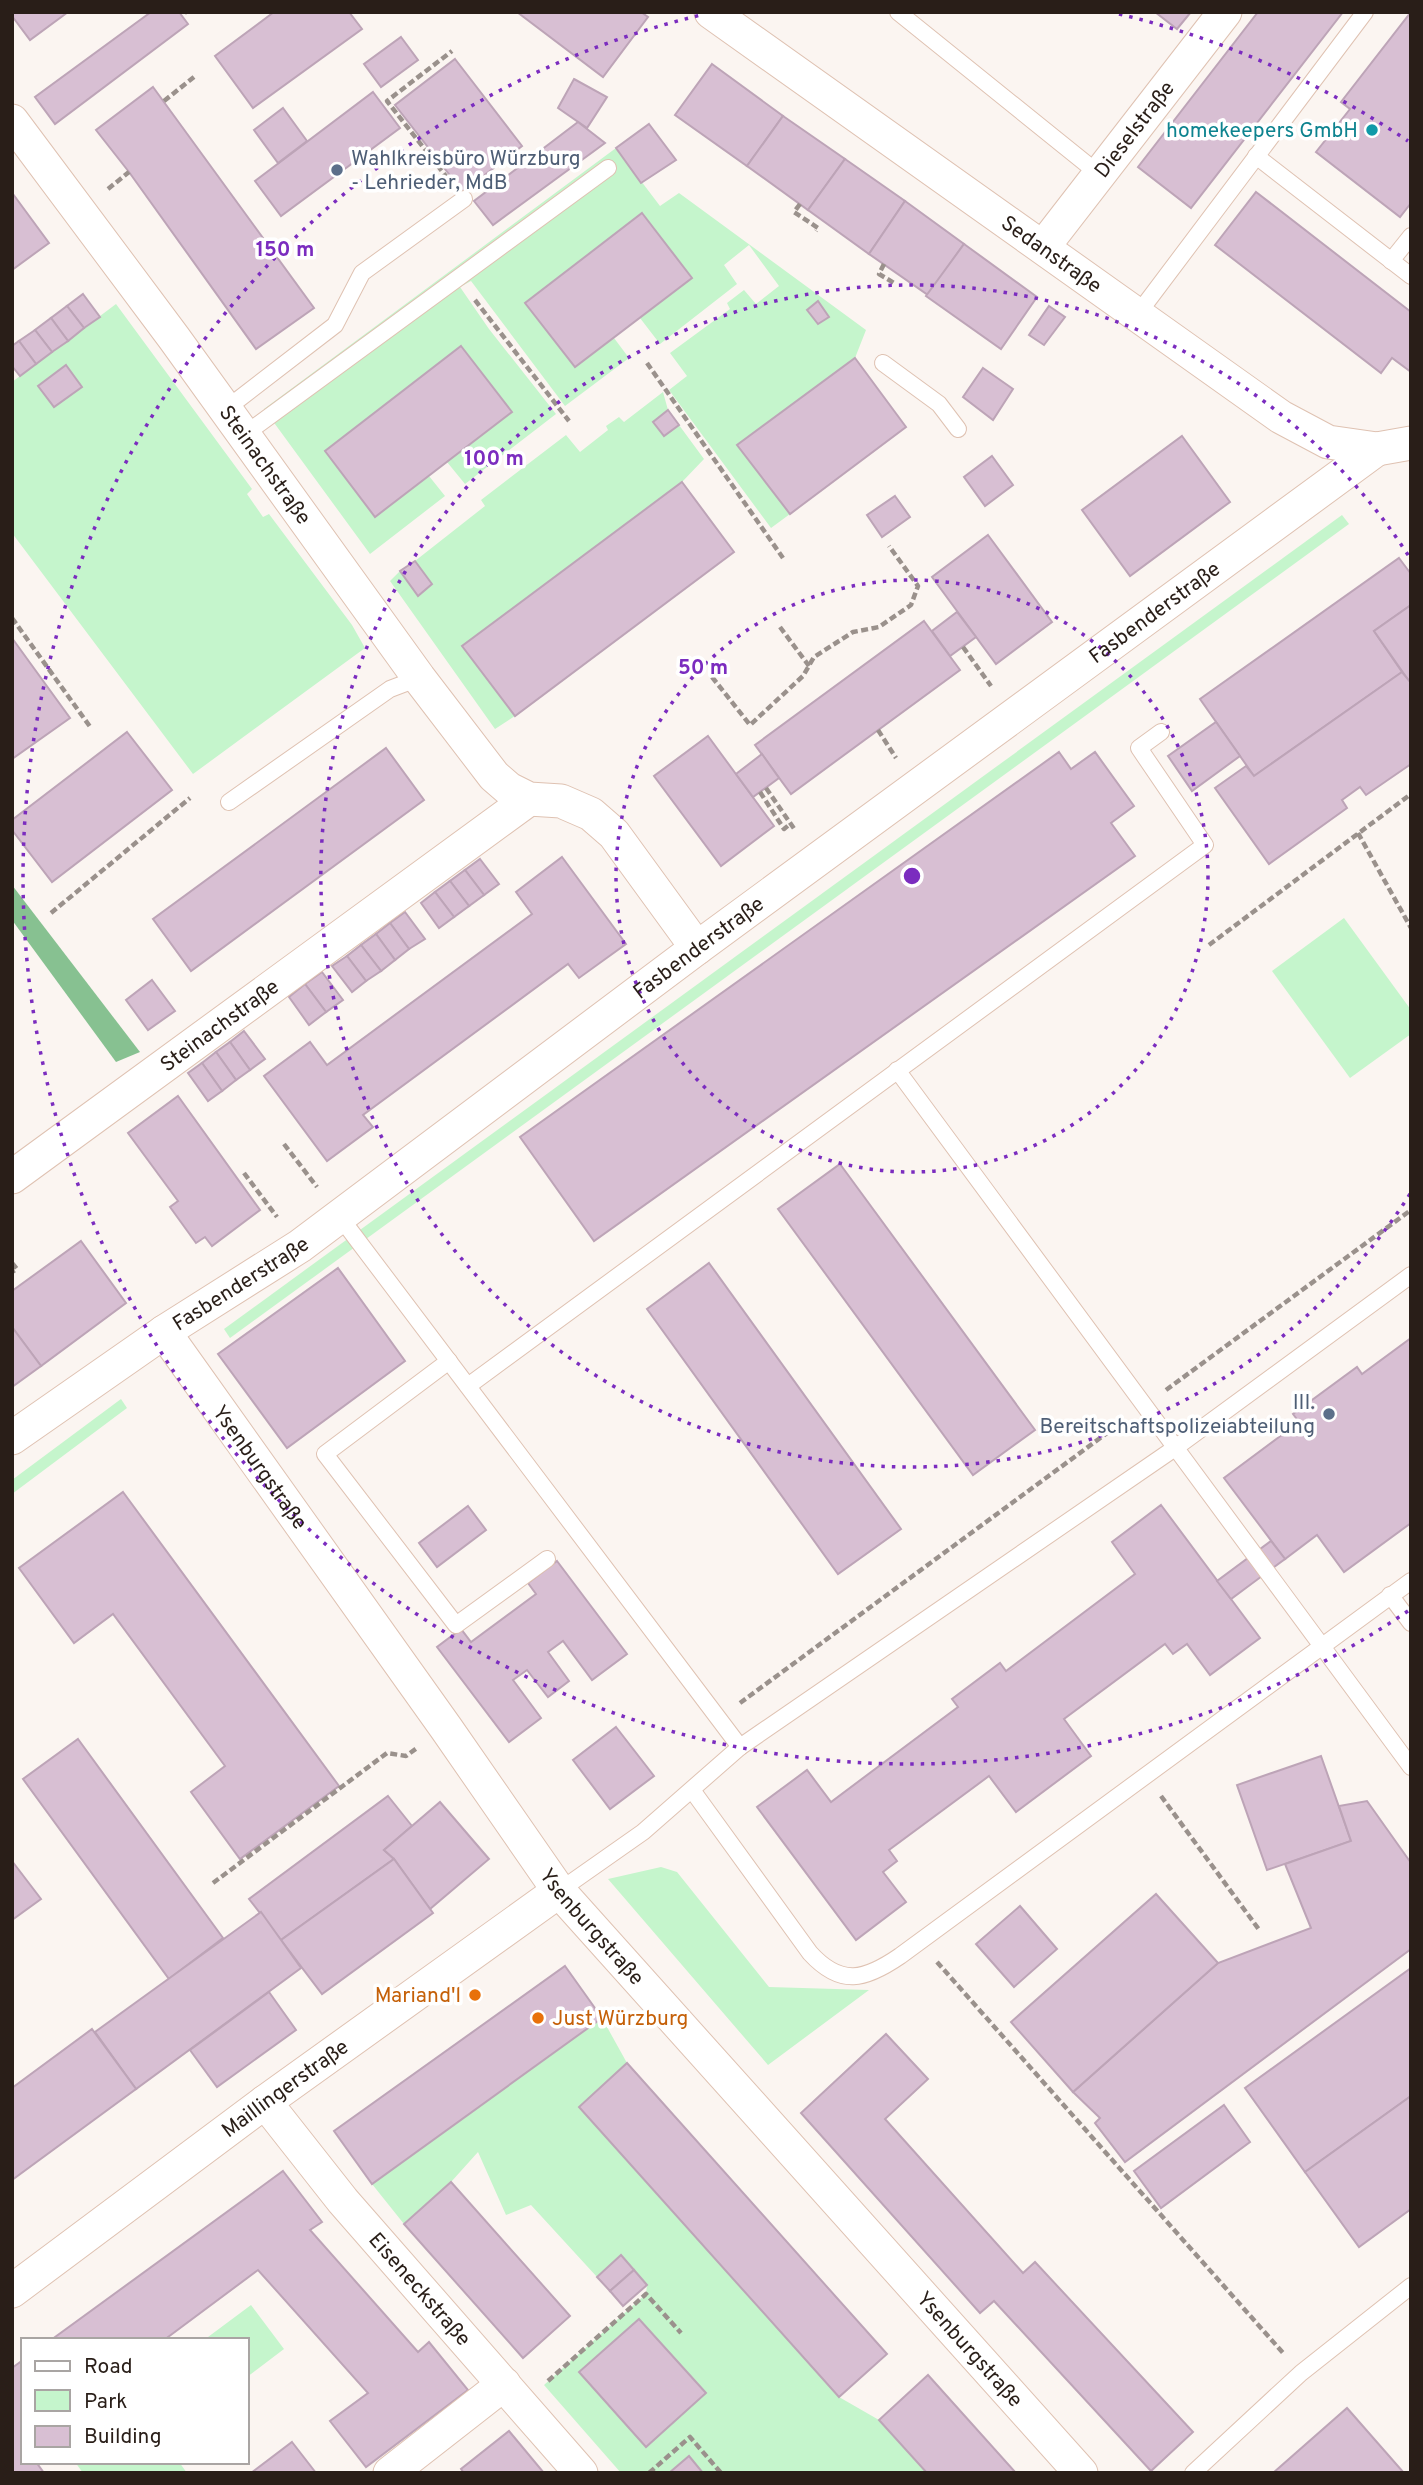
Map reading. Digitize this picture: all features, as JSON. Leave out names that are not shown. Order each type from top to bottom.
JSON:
[{"type":"street","name":"Sedanstraße","points":[[711,12],[751,23],[1043,247],[1281,417],[1328,442],[1377,449],[1411,443]]},
{"type":"street","name":"Dieselstraße","points":[[1043,247],[1225,12]]},
{"type":"street","name":"Steinachstraße","points":[[12,121],[235,422],[419,678],[494,776],[509,789],[528,799],[561,801],[592,814],[614,834],[697,948]]},
{"type":"street","name":"Fasbenderstraße","points":[[12,1438],[164,1332],[300,1246],[697,948],[1377,449]]},
{"type":"street","name":"Steinachstraße","points":[[13,1174],[528,799]]},
{"type":"street","name":"Ysenburgstraße","points":[[164,1332],[559,1891],[1081,2473]]},
{"type":"street","name":"Maillingerstraße","points":[[12,2291],[265,2102],[559,1891]]},
{"type":"street","name":"Eiseneckstraße","points":[[265,2102],[343,2201],[580,2473]]},
{"type":"street","points":[[390,2473],[512,2394]]},
{"type":"lane","points":[[898,12],[1099,174]]},
{"type":"lane","points":[[1137,315],[1365,12]]},
{"type":"lane","points":[[1256,156],[1411,276]]},
{"type":"lane","points":[[235,422],[608,168]]},
{"type":"lane","points":[[235,422],[335,325],[362,273],[464,199]]},
{"type":"lane","points":[[1391,261],[1411,236]]},
{"type":"lane","points":[[883,363],[939,404],[958,429]]},
{"type":"lane","points":[[229,802],[390,689],[419,678]]},
{"type":"lane","points":[[468,1387],[1205,845],[1139,748],[1161,732]]},
{"type":"lane","points":[[897,1070],[1411,1767]]},
{"type":"lane","points":[[340,1217],[740,1747]]},
{"type":"lane","points":[[559,1891],[643,1832],[740,1747],[1175,1448],[1411,1275]]},
{"type":"lane","points":[[449,1361],[325,1454],[456,1625],[547,1559]]},
{"type":"lane","points":[[692,1790],[810,1954],[822,1966],[838,1975],[858,1977],[878,1970],[1411,1581]]},
{"type":"lane","points":[[1390,1595],[1411,1623]]},
{"type":"lane","points":[[1193,2473],[1301,2373],[1411,2286]]},
{"type":"path","points":[[452,51],[387,101],[464,199]]},
{"type":"path","points":[[164,101],[194,77]]},
{"type":"path","points":[[105,191],[129,172]]},
{"type":"path","points":[[800,204],[794,212],[818,228],[816,231]]},
{"type":"path","points":[[884,264],[879,274],[894,284],[892,285]]},
{"type":"path","points":[[475,301],[569,421]]},
{"type":"path","points":[[648,363],[783,558]]},
{"type":"path","points":[[712,677],[750,726],[803,676],[814,656],[853,632],[880,627],[911,605],[918,586],[889,546]]},
{"type":"path","points":[[12,618],[91,728]]},
{"type":"path","points":[[780,627],[809,666]]},
{"type":"path","points":[[963,647],[1013,716]]},
{"type":"path","points":[[878,730],[899,763]]},
{"type":"path","points":[[766,788],[817,860]]},
{"type":"path","points":[[760,792],[784,829],[790,824]]},
{"type":"path","points":[[1209,945],[1411,794]]},
{"type":"path","points":[[51,913],[190,798]]},
{"type":"path","points":[[1358,833],[1411,928]]},
{"type":"path","points":[[284,1144],[340,1217]]},
{"type":"path","points":[[244,1173],[300,1246]]},
{"type":"path","points":[[719,1719],[1411,1210]]},
{"type":"path","points":[[12,1263],[17,1269],[12,1272]]},
{"type":"path","points":[[213,1883],[387,1753],[406,1756],[446,1728]]},
{"type":"path","points":[[1145,1774],[1260,1931]]},
{"type":"path","points":[[918,1941],[1301,2373]]},
{"type":"path","points":[[512,2394],[646,2294],[681,2333]]},
{"type":"path","points":[[649,2473],[690,2437],[721,2473]]},
{"type":"green space","points":[[616,148],[660,206],[679,193],[866,330],[855,358],[738,445],[790,514],[771,528],[669,390],[687,376],[670,353],[730,309],[727,303],[744,290],[756,304],[779,286],[749,245],[724,265],[737,284],[660,344],[640,318],[692,278],[642,213],[526,302],[575,367],[614,338],[629,358],[565,406],[471,281],[460,287],[489,329],[556,414],[465,484],[447,462],[512,412],[461,346],[325,451],[375,517],[429,476],[445,496],[370,554],[264,409]]},
{"type":"green space","points":[[116,304],[252,489],[247,494],[263,517],[269,514],[352,625],[365,648],[193,774],[12,533],[12,382]]},
{"type":"green space","points":[[663,392],[668,410],[653,422],[664,436],[679,425],[704,459],[682,482],[463,646],[515,716],[495,729],[390,581],[400,571],[419,595],[432,584],[415,561],[485,506],[481,500],[566,435],[580,452],[608,430],[606,426],[619,417],[624,422]]},
{"type":"green space","points":[[1342,515],[1349,524],[230,1338],[224,1329]]},
{"type":"green space","points":[[12,885],[140,1052],[116,1062],[12,920]]},
{"type":"green space","points":[[1344,918],[1411,1010],[1411,1034],[1350,1078],[1272,971]]},
{"type":"green space","points":[[121,1399],[127,1408],[12,1494],[12,1480]]},
{"type":"green space","points":[[661,1867],[677,1872],[769,1987],[869,1990],[768,2065],[608,1879]]},
{"type":"green space","points":[[602,2018],[627,2063],[579,2107],[839,2397],[879,2420],[927,2473],[703,2473],[689,2456],[669,2473],[621,2473],[544,2385],[646,2294],[647,2285],[621,2255],[597,2277],[531,2205],[506,2215],[478,2152],[451,2182],[404,2224],[372,2184]]},
{"type":"green space","points":[[251,2305],[284,2349],[248,2376],[248,2338],[207,2338]]},
{"type":"green space","points":[[76,2464],[180,2464],[187,2473],[83,2473]]},
{"type":"building","points":[[12,12],[68,12],[30,40],[12,16]]},
{"type":"building","points":[[151,12],[179,12],[188,24],[55,124],[35,97]]},
{"type":"building","points":[[274,12],[349,12],[362,29],[253,108],[215,56]]},
{"type":"building","points":[[517,12],[641,12],[648,17],[603,77]]},
{"type":"building","points":[[1155,12],[1191,12],[1177,29]]},
{"type":"building","points":[[1258,12],[1343,12],[1191,208],[1138,167]]},
{"type":"building","name":"homekeepers GmbH","points":[[1411,12],[1411,203],[1400,217],[1316,152],[1350,109],[1341,102]]},
{"type":"building","points":[[401,37],[418,60],[381,87],[364,64]]},
{"type":"building","points":[[455,59],[522,146],[463,192],[395,105]]},
{"type":"building","points":[[712,64],[783,116],[747,166],[675,115]]},
{"type":"building","points":[[574,79],[607,97],[587,128],[558,108]]},
{"type":"building","points":[[153,87],[314,308],[256,349],[96,130]]},
{"type":"building","points":[[373,92],[400,128],[281,216],[255,181]]},
{"type":"building","points":[[283,108],[307,141],[278,163],[254,130]]},
{"type":"building","points":[[783,116],[845,159],[808,210],[747,166]]},
{"type":"building","points":[[578,122],[605,143],[493,225],[474,201]]},
{"type":"building","points":[[649,124],[676,160],[641,183],[616,148]]},
{"type":"building","points":[[845,159],[905,201],[869,254],[808,210]]},
{"type":"building","points":[[1256,192],[1411,312],[1411,372],[1392,358],[1381,373],[1215,245]]},
{"type":"building","points":[[12,195],[49,243],[12,270]]},
{"type":"building","points":[[905,201],[964,244],[928,295],[869,254]]},
{"type":"building","points":[[642,213],[692,278],[575,367],[525,303]]},
{"type":"building","points":[[964,244],[1037,297],[1001,349],[926,296]]},
{"type":"building","points":[[83,294],[100,317],[84,328],[67,306]]},
{"type":"building","points":[[818,301],[829,317],[818,324],[807,310]]},
{"type":"building","points":[[67,306],[84,328],[68,341],[51,318]]},
{"type":"building","points":[[1049,306],[1065,317],[1044,345],[1029,335]]},
{"type":"building","points":[[51,318],[68,341],[52,352],[35,330]]},
{"type":"building","points":[[35,330],[52,352],[36,364],[19,341]]},
{"type":"building","points":[[19,341],[36,364],[20,376],[12,366],[12,346]]},
{"type":"building","points":[[461,346],[512,412],[375,517],[325,451]]},
{"type":"building","points":[[855,358],[906,427],[790,514],[737,445]]},
{"type":"building","points":[[66,365],[82,387],[54,407],[38,386]]},
{"type":"building","points":[[983,368],[1013,389],[993,420],[963,397]]},
{"type":"building","points":[[668,410],[679,425],[664,436],[653,422]]},
{"type":"building","points":[[1182,436],[1230,502],[1130,576],[1082,510]]},
{"type":"building","points":[[992,456],[1013,485],[985,506],[964,477]]},
{"type":"building","points":[[682,482],[734,552],[515,716],[462,646]]},
{"type":"building","points":[[895,496],[910,517],[882,537],[867,515]]},
{"type":"building","points":[[988,535],[1052,622],[996,664],[932,577]]},
{"type":"building","points":[[1399,558],[1411,574],[1411,605],[1374,631],[1402,672],[1254,776],[1200,699]]},
{"type":"building","points":[[415,561],[432,584],[418,596],[400,571]]},
{"type":"building","points":[[1411,605],[1411,680],[1409,681],[1374,631]]},
{"type":"building","points":[[957,612],[976,637],[950,656],[932,631]]},
{"type":"building","points":[[924,621],[960,670],[791,794],[755,745]]},
{"type":"building","points":[[12,638],[70,718],[12,759]]},
{"type":"building","points":[[1402,672],[1411,683],[1411,764],[1366,795],[1360,787],[1342,800],[1347,808],[1269,864],[1215,788],[1246,766],[1254,776]]},
{"type":"building","points":[[1216,722],[1240,756],[1192,791],[1168,756]]},
{"type":"building","points":[[127,732],[172,790],[52,882],[12,830],[12,820]]},
{"type":"building","points":[[708,736],[774,826],[721,866],[654,776]]},
{"type":"building","points":[[386,748],[424,800],[191,971],[153,919]]},
{"type":"building","points":[[1059,752],[1071,769],[1095,752],[1134,806],[1111,823],[1135,856],[594,1241],[520,1137]]},
{"type":"building","points":[[762,754],[779,778],[753,797],[736,774]]},
{"type":"building","points":[[562,857],[626,944],[579,978],[568,964],[363,1115],[373,1127],[327,1161],[264,1076],[310,1042],[327,1065],[532,914],[516,892]]},
{"type":"building","points":[[480,859],[499,884],[484,895],[465,870]]},
{"type":"building","points":[[465,870],[484,895],[469,906],[450,881]]},
{"type":"building","points":[[450,881],[469,906],[454,917],[435,892]]},
{"type":"building","points":[[435,892],[454,917],[439,928],[421,903]]},
{"type":"building","points":[[405,912],[425,939],[409,949],[390,923]]},
{"type":"building","points":[[390,923],[409,949],[395,960],[376,934]]},
{"type":"building","points":[[376,934],[395,960],[381,971],[361,945]]},
{"type":"building","points":[[361,945],[381,971],[366,981],[347,956]]},
{"type":"building","points":[[347,956],[366,981],[352,992],[332,966]]},
{"type":"building","points":[[322,972],[343,1000],[326,1012],[305,984]]},
{"type":"building","points":[[152,980],[175,1011],[148,1030],[126,1000]]},
{"type":"building","points":[[305,984],[326,1012],[309,1025],[289,997]]},
{"type":"building","points":[[244,1031],[265,1059],[250,1070],[230,1042]]},
{"type":"building","points":[[230,1042],[250,1070],[236,1080],[216,1052]]},
{"type":"building","points":[[216,1052],[236,1080],[222,1091],[202,1063]]},
{"type":"building","points":[[202,1063],[222,1091],[208,1101],[188,1073]]},
{"type":"building","points":[[178,1096],[260,1210],[212,1246],[205,1237],[196,1243],[170,1207],[178,1201],[128,1133]]},
{"type":"building","points":[[840,1164],[1035,1430],[973,1475],[778,1209]]},
{"type":"building","points":[[81,1241],[126,1303],[41,1366],[12,1327],[12,1291]]},
{"type":"building","points":[[709,1263],[901,1529],[838,1574],[647,1309]]},
{"type":"building","points":[[338,1268],[405,1361],[287,1448],[218,1354]]},
{"type":"building","points":[[12,1327],[41,1366],[12,1387]]},
{"type":"building","points":[[1411,1338],[1411,1523],[1344,1572],[1317,1535],[1285,1559],[1224,1478],[1299,1422],[1293,1414],[1357,1367],[1362,1374]]},
{"type":"building","points":[[123,1492],[339,1786],[240,1859],[191,1792],[225,1766],[113,1614],[74,1643],[19,1568]]},
{"type":"building","points":[[1161,1505],[1260,1638],[1210,1675],[1187,1644],[1173,1654],[1165,1644],[1064,1719],[1091,1756],[1016,1812],[989,1776],[889,1850],[897,1861],[883,1872],[906,1902],[856,1940],[757,1807],[807,1770],[831,1802],[958,1707],[952,1699],[1000,1663],[1006,1671],[1135,1574],[1112,1542]]},
{"type":"building","points":[[468,1506],[486,1530],[437,1567],[419,1543]]},
{"type":"building","points":[[1271,1541],[1285,1559],[1231,1599],[1217,1581]]},
{"type":"building","points":[[557,1561],[627,1654],[592,1680],[563,1641],[548,1652],[569,1681],[548,1697],[527,1670],[513,1680],[541,1718],[509,1742],[437,1647],[461,1629],[471,1642],[536,1594],[528,1583]]},
{"type":"building","points":[[616,1727],[654,1776],[610,1809],[573,1760]]},
{"type":"building","points":[[78,1739],[223,1938],[169,1979],[23,1779]]},
{"type":"building","points":[[1321,1756],[1351,1841],[1267,1870],[1237,1785]]},
{"type":"building","points":[[388,1796],[412,1826],[384,1850],[394,1859],[281,1940],[249,1899]]},
{"type":"building","points":[[1367,1801],[1411,1863],[1411,1949],[1125,2162],[1095,2123],[1100,2118],[1073,2092],[1218,1963],[1311,1928],[1285,1864],[1351,1841],[1339,1806]]},
{"type":"building","points":[[440,1802],[489,1859],[430,1909],[394,1859],[384,1850]]},
{"type":"building","points":[[394,1859],[433,1913],[322,1994],[281,1940]]},
{"type":"building","points":[[12,1861],[41,1899],[12,1920]]},
{"type":"building","points":[[1156,1894],[1218,1963],[1073,2092],[1011,2022]]},
{"type":"building","points":[[1020,1906],[1057,1949],[1014,1987],[976,1944]]},
{"type":"building","points":[[261,1912],[301,1968],[136,2089],[95,2032]]},
{"type":"building","points":[[565,1966],[602,2018],[372,2184],[334,2131]]},
{"type":"building","points":[[1411,1968],[1411,2096],[1305,2172],[1245,2088]]},
{"type":"building","points":[[269,1992],[296,2030],[217,2087],[190,2050]]},
{"type":"building","points":[[92,2029],[136,2089],[12,2180],[12,2088]]},
{"type":"building","points":[[886,2034],[928,2079],[885,2119],[1023,2273],[1035,2262],[1193,2432],[1151,2471],[994,2301],[980,2313],[801,2113]]},
{"type":"building","points":[[627,2063],[887,2354],[839,2397],[579,2107]]},
{"type":"building","points":[[1411,2096],[1411,2209],[1359,2247],[1305,2172]]},
{"type":"building","points":[[1224,2105],[1250,2142],[1161,2208],[1134,2171]]},
{"type":"building","points":[[283,2171],[322,2222],[310,2230],[418,2352],[429,2342],[468,2390],[366,2467],[330,2421],[368,2393],[258,2270],[167,2338],[54,2338]]},
{"type":"building","points":[[451,2182],[570,2316],[523,2358],[404,2224]]},
{"type":"building","points":[[621,2255],[634,2270],[610,2291],[597,2277]]},
{"type":"building","points":[[634,2270],[647,2285],[623,2306],[610,2291]]},
{"type":"building","points":[[639,2319],[706,2393],[646,2447],[579,2372]]},
{"type":"building","points":[[21,2361],[21,2464],[37,2464],[44,2473],[12,2473],[12,2368]]},
{"type":"building","points":[[928,2375],[1016,2473],[927,2473],[879,2420]]},
{"type":"building","points":[[1347,2408],[1404,2473],[1273,2473]]},
{"type":"building","points":[[509,2431],[544,2473],[464,2473],[461,2469]]},
{"type":"building","points":[[292,2442],[316,2473],[251,2473]]},
{"type":"building","points":[[689,2456],[703,2473],[669,2473]]},
{"type":"place","name":"homekeepers GmbH","points":[[1372,130]]},
{"type":"place","name":"Wahlkreisbüro Würzburg - Lehrieder, MdB","points":[[337,170]]},
{"type":"place","name":"III. Bereitschaftspolizeiabteilung","points":[[1329,1414]]},
{"type":"place","name":"Mariand'l","points":[[475,1995]]},
{"type":"place","name":"Just Würzburg","points":[[538,2018]]}]
